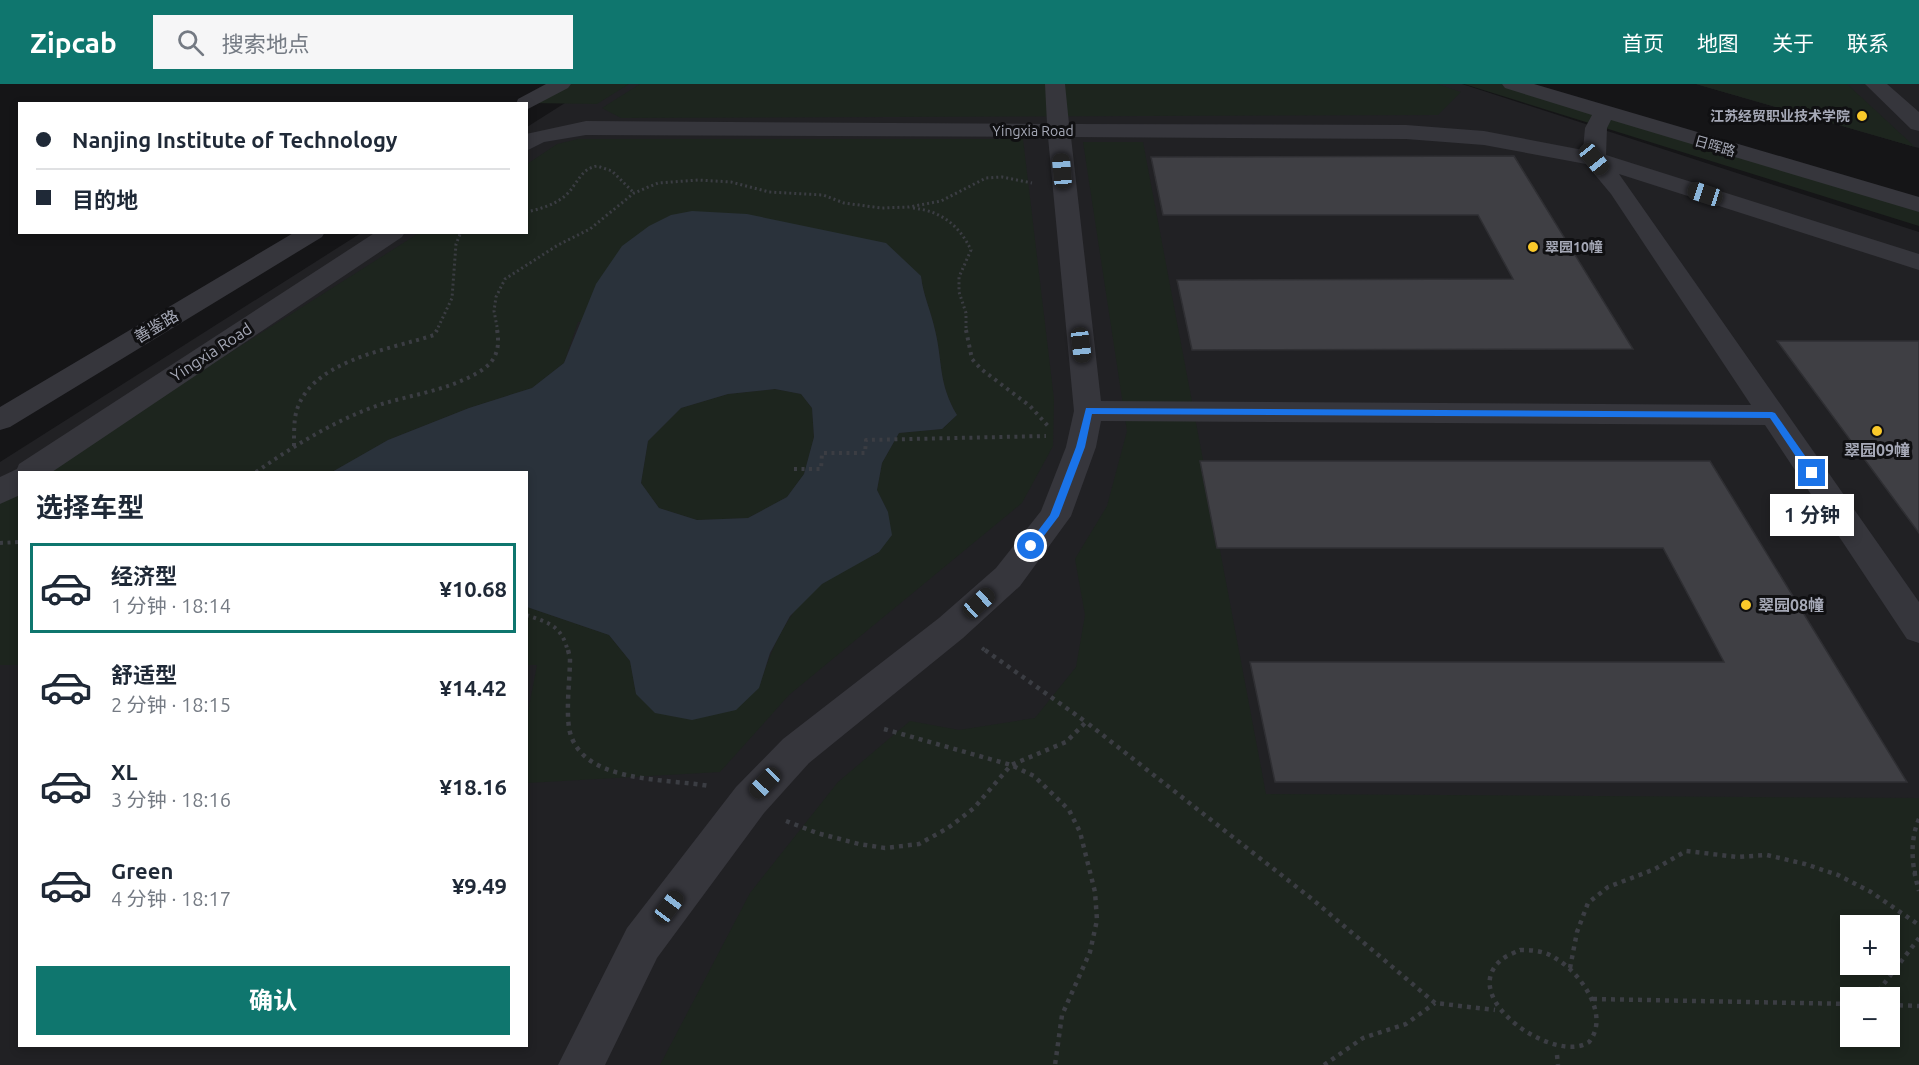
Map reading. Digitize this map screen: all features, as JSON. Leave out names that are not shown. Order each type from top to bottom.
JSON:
[{"type":"street","points":[[528,103],[561,84]]},
{"type":"street","points":[[581,1065],[642,943],[750,800],[796,751],[951,628],[1008,577],[1054,516],[1068,441],[1089,411],[1064,191],[1055,84]]},
{"type":"street","name":"日晖路","points":[[1512,84],[1919,205]]},
{"type":"street","points":[[1875,84],[1919,124]]},
{"type":"street","points":[[1605,113],[1596,128],[1594,159],[1620,190],[1919,629]]},
{"type":"street","name":"Yingxia Road","points":[[528,143],[537,137],[585,128],[1406,132],[1484,138],[1542,147],[1594,159],[1919,262]]},
{"type":"street","name":"善鉴路","points":[[6,413],[310,234]]},
{"type":"street","name":"Yingxia Road","points":[[32,471],[390,234]]},
{"type":"street","points":[[1089,411],[1772,415]]},
{"type":"street","points":[[0,492],[18,480]]},
{"type":"path","points":[[528,211],[553,203],[566,195],[584,171],[595,167],[617,173],[634,193]]},
{"type":"path","points":[[909,207],[941,201],[980,180],[994,177],[1023,180],[1044,190],[1064,191]]},
{"type":"path","points":[[257,471],[318,432],[380,405],[461,381],[484,369],[497,354],[500,346],[494,311],[496,297],[505,279],[558,245],[590,229],[612,208],[634,193],[658,183],[686,180],[715,180],[744,184],[769,192],[823,195],[868,207],[921,208],[942,216],[960,231],[966,239],[971,254],[962,268],[959,292],[966,313],[966,335],[972,359],[981,369],[1030,406],[1068,441]]},
{"type":"path","points":[[294,446],[292,426],[304,390],[337,366],[434,335],[447,314],[454,291],[456,260],[453,249],[459,234]]},
{"type":"path","points":[[794,469],[820,469],[822,453],[865,453],[866,440],[1068,441]]},
{"type":"path","points":[[0,543],[18,542]]},
{"type":"path","points":[[528,615],[545,618],[558,626],[566,640],[572,670],[569,734],[577,749],[587,760],[610,770],[636,776],[723,788],[750,800],[778,818],[817,833],[885,848],[919,844],[948,828],[974,808],[1011,765],[1066,742],[1086,722]]},
{"type":"path","points":[[951,628],[1086,722],[1312,899],[1435,1003],[1495,1010]]},
{"type":"path","points":[[841,714],[1011,765],[1034,776],[1069,810],[1080,832],[1095,892],[1096,920],[1090,952],[1062,1015],[1056,1065]]},
{"type":"path","points":[[1919,819],[1916,873],[1919,891]]},
{"type":"path","points":[[1570,968],[1577,932],[1588,903],[1608,887],[1655,870],[1686,851],[1738,857],[1767,855],[1805,864],[1838,875],[1871,892],[1919,925]]},
{"type":"path","points":[[1882,987],[1918,940]]},
{"type":"path","points":[[1500,1018],[1490,993],[1490,977],[1496,963],[1506,954],[1520,950],[1537,951],[1554,957],[1584,982],[1593,999],[1597,1017],[1595,1033],[1587,1045],[1574,1053]]},
{"type":"path","points":[[1593,999],[1840,1004]]},
{"type":"path","points":[[1324,1065],[1363,1038],[1406,1024],[1435,1003]]},
{"type":"path","points":[[1900,1005],[1919,1006]]},
{"type":"path","points":[[1548,1053],[1565,1054]]},
{"type":"path","points":[[1557,1055],[1558,1065]]},
{"type":"shaded area","points":[[561,84],[629,84],[597,104],[528,103]]},
{"type":"shaded area","points":[[595,84],[1462,84],[1919,232],[1919,1065],[0,1065],[0,462],[359,234],[528,234],[528,126]]},
{"type":"shaded area","points":[[640,84],[1437,84],[1461,92],[1438,115],[621,118],[602,108]]},
{"type":"shaded area","points":[[1464,84],[1512,84],[1919,205],[1919,226]]},
{"type":"shaded area","name":"江苏经贸职业技术学院","points":[[1696,84],[1919,84],[1919,148],[1915,147]]},
{"type":"shaded area","name":"江苏经贸职业技术学院","points":[[1696,84],[1847,84],[1915,147]]},
{"type":"shaded area","points":[[578,139],[1023,139],[1054,399],[1053,446],[1022,503],[789,695],[720,772],[528,783],[528,712],[537,665],[528,665],[528,607],[609,635],[630,661],[636,694],[759,688],[775,644],[800,604],[823,583],[879,552],[888,512],[877,490],[882,463],[899,433],[942,429],[957,415],[944,383],[935,330],[921,276],[578,322],[564,363],[532,388],[469,408],[388,440],[334,471],[44,471],[417,234],[528,234],[528,163],[557,144]]},
{"type":"shaded area","points":[[1083,142],[1143,142],[1266,794],[1919,798],[1919,1065],[660,1065],[750,893],[838,782],[910,721],[959,730],[1035,718],[1076,667],[1085,615],[1075,559],[1107,506],[1127,431]]},
{"type":"shaded area","points":[[692,211],[747,214],[886,243],[921,276],[935,330],[944,383],[957,415],[942,429],[899,433],[882,463],[877,490],[888,512],[892,535],[879,552],[822,584],[790,616],[770,653],[759,688],[736,710],[692,720],[655,713],[636,694],[630,661],[609,635],[528,607],[528,471],[334,471],[388,440],[469,408],[532,388],[564,363],[596,284],[622,246],[649,226],[671,215]],"holes":[[[775,389],[801,394],[812,408],[814,437],[804,474],[787,497],[748,518],[697,520],[659,508],[641,483],[648,441],[681,408],[728,394]]]},
{"type":"shaded area","points":[[775,389],[801,394],[812,408],[814,437],[804,474],[787,497],[748,518],[697,520],[659,508],[641,483],[648,441],[681,408],[728,394]]},
{"type":"shaded area","points":[[18,491],[18,665],[0,665],[0,504]]},
{"type":"building","name":"翠园10幢","points":[[1514,156],[1633,349],[1192,350],[1177,280],[1513,279],[1478,215],[1163,215],[1151,157]]},
{"type":"building","name":"翠园09幢","points":[[1777,341],[1919,341],[1919,533]]},
{"type":"building","name":"翠园08幢","points":[[1200,461],[1710,461],[1907,782],[1275,782],[1250,662],[1724,662],[1663,548],[1217,548]]},
{"type":"place","name":"江苏经贸职业技术学院","points":[[1862,116]]},
{"type":"place","name":"翠园10幢","points":[[1533,247]]},
{"type":"place","name":"翠园09幢","points":[[1877,431]]},
{"type":"place","name":"翠园08幢","points":[[1746,605]]},
{"type":"route","points":[[1031,546],[1054,516],[1081,447],[1089,411],[1772,415],[1812,473]]}]
